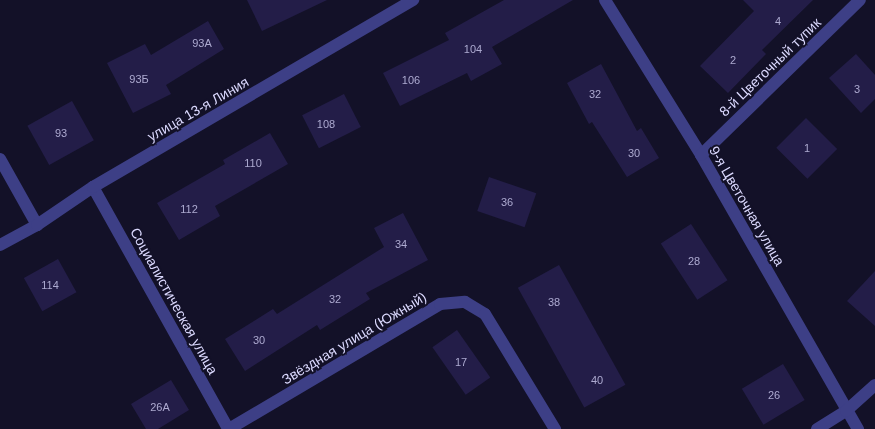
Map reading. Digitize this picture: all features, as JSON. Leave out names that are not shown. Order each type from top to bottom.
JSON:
[{"type":"lane","name":"улица 13-я Линия","points":[[0,245],[37,225],[93,187],[413,0]]},
{"type":"lane","name":"9-я Цветочная улица","points":[[605,0],[701,155],[858,429]]},
{"type":"lane","name":"8-й Цветочный тупик","points":[[701,155],[860,0]]},
{"type":"lane","points":[[0,159],[37,225]]},
{"type":"lane","name":"Социалистическая улица","points":[[93,187],[229,429]]},
{"type":"lane","name":"Звёздная улица (Южный)","points":[[229,429],[440,304],[465,302],[485,314],[555,429]]},
{"type":"lane","points":[[817,429],[846,411],[875,385]]},
{"type":"building","points":[[247,0],[327,0],[262,31]]},
{"type":"building","points":[[504,0],[573,0],[492,47],[502,64],[471,81],[467,73],[400,106],[383,73],[449,40],[445,33]]},
{"type":"building","points":[[743,0],[813,0],[762,50],[766,54],[728,93],[700,66],[754,11]]},
{"type":"building","points":[[208,21],[224,49],[166,85],[171,94],[133,113],[107,63],[145,44],[151,55]]},
{"type":"building","points":[[856,54],[875,75],[875,99],[861,113],[829,78]]},
{"type":"building","points":[[601,64],[637,131],[641,128],[659,158],[627,177],[592,122],[589,124],[567,83]]},
{"type":"building","points":[[344,94],[361,127],[319,148],[302,115]]},
{"type":"building","points":[[72,101],[94,140],[49,165],[27,126]]},
{"type":"building","points":[[806,118],[837,149],[807,179],[776,148]]},
{"type":"building","points":[[270,133],[288,164],[215,206],[220,216],[179,240],[157,203],[225,164],[223,160]]},
{"type":"building","points":[[489,177],[536,193],[525,227],[477,211]]},
{"type":"building","points":[[403,213],[428,260],[366,293],[370,299],[320,330],[317,325],[245,371],[225,339],[273,309],[277,314],[384,247],[374,228]]},
{"type":"building","points":[[691,224],[727,280],[697,300],[661,244]]},
{"type":"building","points":[[58,259],[76,292],[42,311],[24,278]]},
{"type":"building","points":[[559,265],[625,385],[584,408],[518,288]]},
{"type":"building","points":[[875,271],[875,326],[847,301]]},
{"type":"building","points":[[457,330],[490,378],[466,395],[432,347]]},
{"type":"building","points":[[783,364],[805,400],[763,425],[742,389]]},
{"type":"building","points":[[171,380],[189,410],[158,429],[146,429],[131,404]]}]
